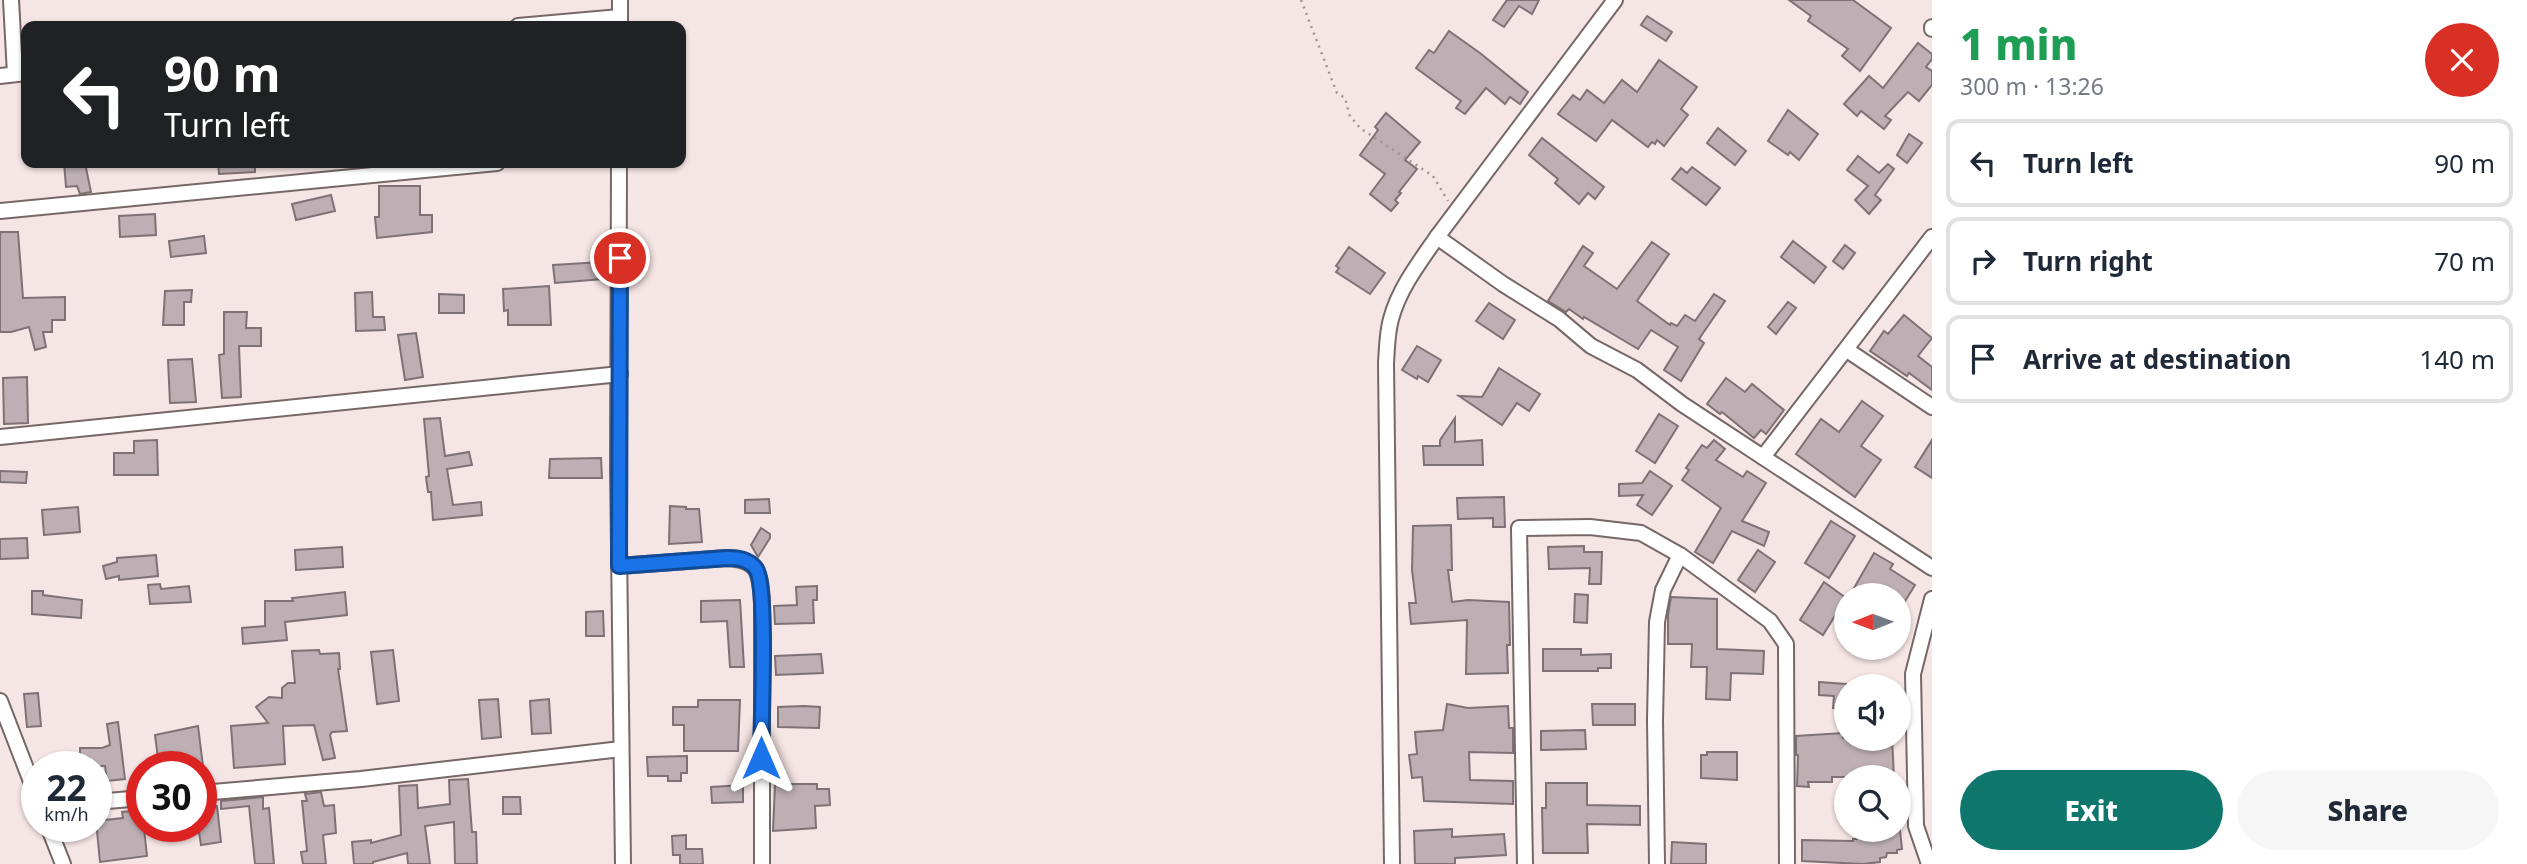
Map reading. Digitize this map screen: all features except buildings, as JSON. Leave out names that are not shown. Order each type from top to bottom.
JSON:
[{"type":"street","points":[[11,0],[14,74]]},
{"type":"street","points":[[620,0],[620,21]]},
{"type":"street","points":[[1392,864],[1386,363],[1391,320],[1399,298],[1437,237],[1615,0]]},
{"type":"street","points":[[0,211],[445,168]]},
{"type":"street","points":[[619,168],[619,566],[623,864]]},
{"type":"street","points":[[1437,237],[1503,284],[1559,319],[1591,346],[1637,370],[1682,404],[1932,568]]},
{"type":"street","points":[[1763,457],[1932,237]]},
{"type":"street","points":[[1847,350],[1932,407]]},
{"type":"street","points":[[0,437],[620,374]]},
{"type":"street","points":[[1525,864],[1519,528],[1620,529],[1641,533],[1680,555],[1770,621],[1786,644],[1787,864]]},
{"type":"street","points":[[1657,864],[1657,622],[1663,590],[1680,555]]},
{"type":"street","points":[[619,566],[727,558],[751,563],[758,571],[762,601],[762,864]]},
{"type":"street","points":[[1929,864],[1916,826],[1913,674],[1932,599]]},
{"type":"street","points":[[0,701],[21,755]]},
{"type":"street","points":[[217,792],[361,779],[621,749]]},
{"type":"street","points":[[54,842],[63,864]]},
{"type":"path","points":[[1301,0],[1337,93],[1345,99],[1350,116],[1360,128],[1433,176],[1455,213]]},
{"type":"route","points":[[620,258],[619,566],[727,558],[751,563],[758,571],[762,601],[761,758]]}]
